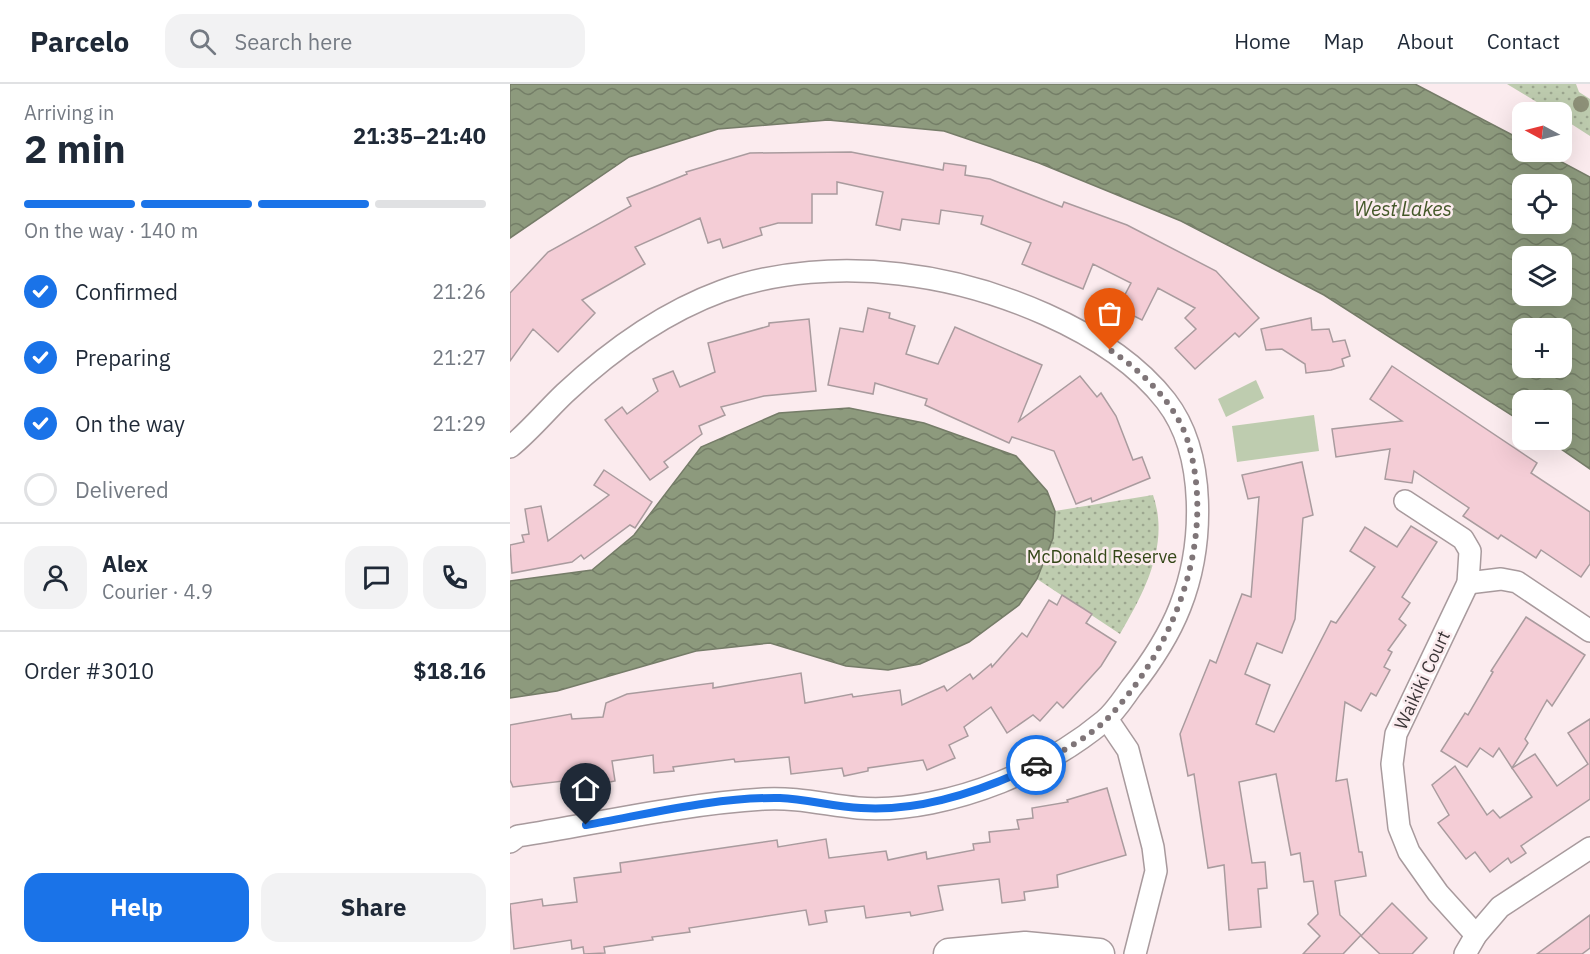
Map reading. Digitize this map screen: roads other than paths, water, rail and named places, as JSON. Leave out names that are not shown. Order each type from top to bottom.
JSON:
[{"type":"street","points":[[514,839],[723,802],[780,798],[862,808],[940,801],[1000,782],[1056,755],[1107,719],[1146,668],[1180,607],[1195,548],[1198,489],[1188,441],[1167,402],[1130,363],[1090,337],[1027,307],[959,285],[901,273],[843,271],[784,275],[723,291],[660,319],[610,352],[518,441]]},
{"type":"street","name":"Waikiki Court","points":[[1406,501],[1463,539],[1470,551],[1468,583],[1396,734],[1392,764],[1399,827],[1409,852],[1438,893],[1476,935]]},
{"type":"street","points":[[1468,583],[1501,579],[1517,582],[1590,631]]},
{"type":"street","points":[[1107,719],[1128,750],[1153,847],[1156,871],[1136,954]]},
{"type":"street","points":[[1465,954],[1476,935],[1500,907],[1590,848]]},
{"type":"street","points":[[949,954],[1025,947],[1099,954]]},
{"type":"water","name":"West Lakes","points":[[510,84],[1415,84],[1512,135],[1512,162],[1562,162],[1590,177],[1590,469],[1562,450],[1572,450],[1572,390],[1512,390],[1512,416],[1324,295],[1181,221],[1039,163],[944,131],[828,120],[718,129],[629,157],[510,238]]},
{"type":"water","points":[[849,408],[924,423],[1016,456],[1047,491],[1055,511],[1053,538],[1037,579],[1019,605],[969,642],[920,664],[888,670],[846,666],[770,643],[696,651],[557,691],[510,698],[510,581],[592,570],[634,535],[701,447],[779,413]]},
{"type":"park label","name":"McDonald Reserve","points":[[1102,556]]}]
